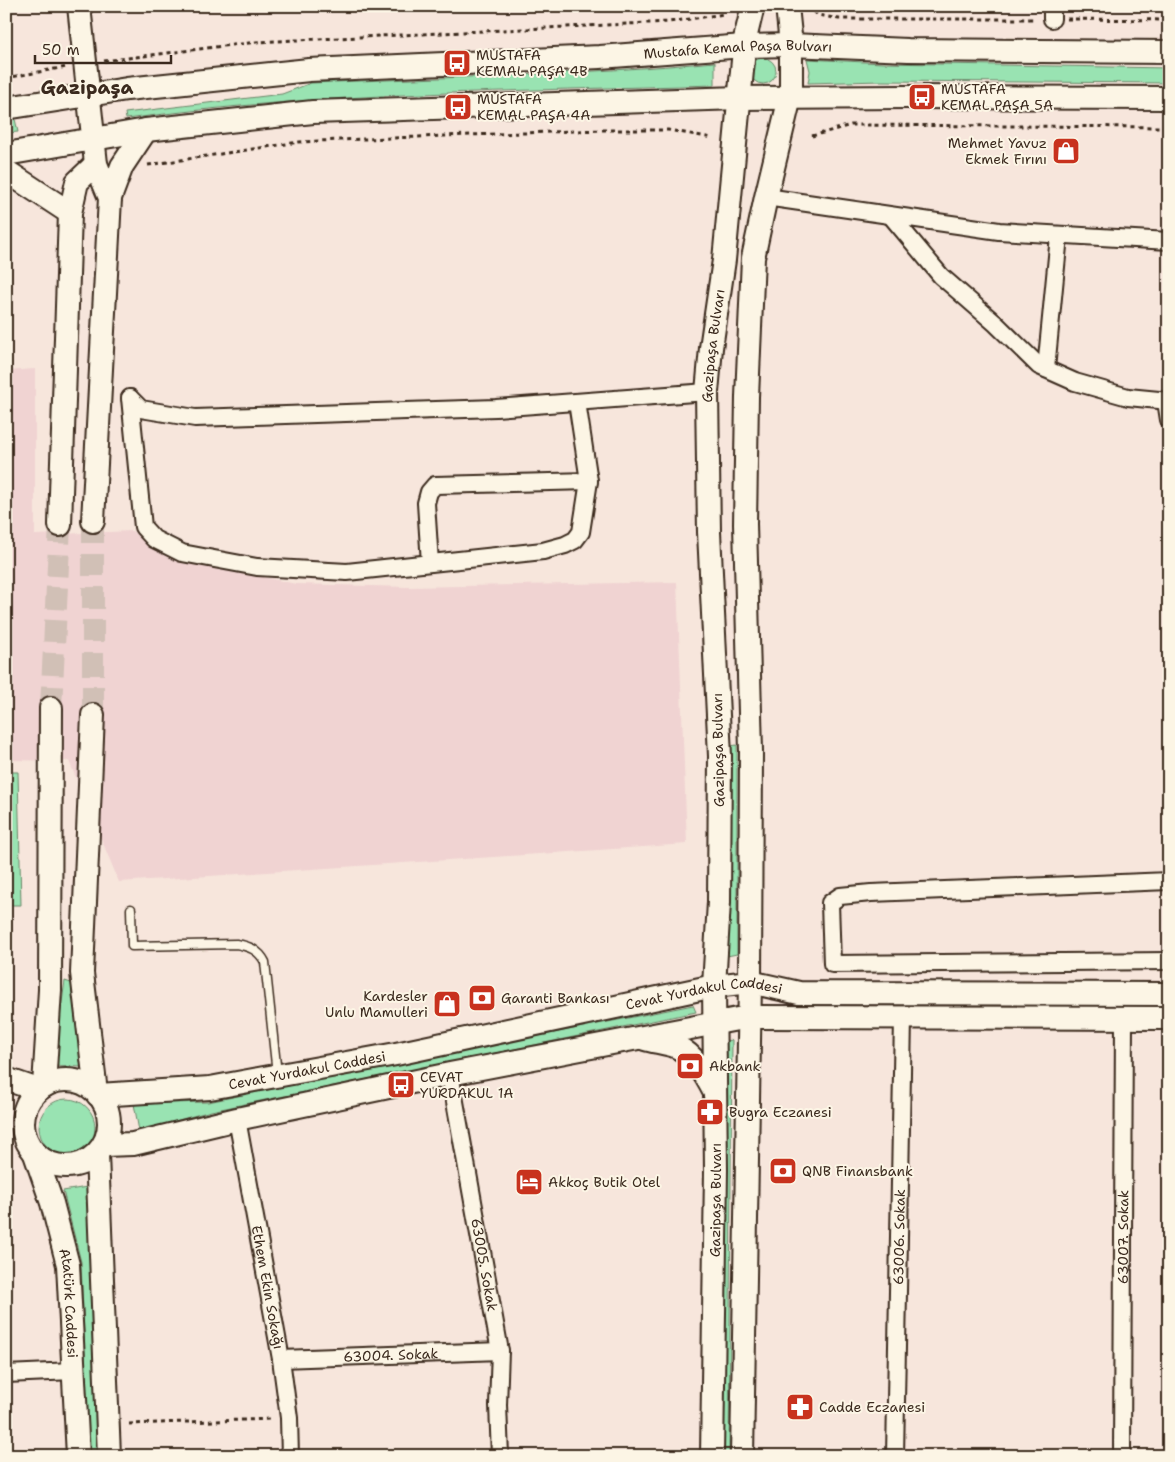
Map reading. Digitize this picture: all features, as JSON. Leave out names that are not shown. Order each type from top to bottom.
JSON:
[{"type":"main road","name":"Gazipaşa Bulvarı","points":[[712,1456],[716,1093],[714,986],[719,902],[720,756],[709,532],[707,392],[710,348],[724,260],[744,46],[752,6]]},
{"type":"main road","points":[[742,1456],[750,982],[751,751],[745,524],[747,397],[753,258],[789,98],[791,45],[787,6]]},
{"type":"main road","points":[[79,11],[96,164],[110,198]]},
{"type":"main road","name":"Mustafa Kemal Paşa Bulvarı","points":[[6,108],[127,89],[308,70],[600,57],[744,46],[791,45],[908,50],[1169,52]]},
{"type":"main road","points":[[6,154],[146,130],[313,112],[739,98],[1169,98]]},
{"type":"main road","points":[[93,521],[110,198],[122,166],[146,130]]},
{"type":"main road","points":[[60,525],[70,213],[77,182],[96,164]]},
{"type":"main road","points":[[6,171],[70,213]]},
{"type":"main road","points":[[41,1088],[50,990],[51,708]]},
{"type":"main road","points":[[93,715],[82,973],[97,1094]]},
{"type":"main road","name":"Cevat Yurdakul Caddesi","points":[[97,1094],[210,1088],[396,1054],[714,986],[750,982],[799,993],[1169,994]]},
{"type":"main road","name":"Cevat Yurdakul Caddesi","points":[[100,1149],[132,1144],[238,1119],[450,1074],[748,1017],[1169,1018]]},
{"type":"main road","points":[[640,1037],[677,1047],[689,1055],[704,1072],[716,1093]]},
{"type":"main road","points":[[6,1079],[41,1088]]},
{"type":"main road","points":[[100,1149],[86,1162],[73,1166],[59,1166],[46,1162],[23,1147],[23,1112],[28,1101],[41,1088],[54,1081],[77,1081],[97,1094],[108,1112],[108,1129],[100,1149],[109,1456]]},
{"type":"main road","name":"Atatürk Caddesi","points":[[23,1147],[52,1203],[68,1265],[78,1456]]},
{"type":"street","points":[[766,197],[999,232],[1169,241]]},
{"type":"street","points":[[891,216],[941,276],[996,324],[1039,366],[1075,382],[1128,397],[1167,401],[1169,420]]},
{"type":"street","points":[[1046,369],[1059,236]]},
{"type":"street","points":[[577,402],[589,481],[581,532],[575,540],[565,545],[543,550],[347,572],[257,567],[182,553],[154,539],[143,527],[130,398],[141,409],[195,418],[496,408],[707,392]]},
{"type":"street","points":[[430,563],[426,503],[429,492],[435,485],[589,481]]},
{"type":"street","points":[[1169,881],[871,893],[840,896],[830,903],[832,964],[1169,961]]},
{"type":"street","name":"63006. Sokak","points":[[895,1456],[903,1018]]},
{"type":"street","name":"63007. Sokak","points":[[1122,1456],[1124,1018]]},
{"type":"street","name":"63005. Sokak","points":[[450,1074],[500,1351],[498,1405],[500,1456]]},
{"type":"street","name":"Ethem Ekin Sokağı","points":[[238,1119],[281,1359],[289,1418],[290,1456]]},
{"type":"street","name":"63004. Sokak","points":[[281,1359],[500,1351]]},
{"type":"street","points":[[6,1374],[73,1372]]},
{"type":"lane","points":[[132,909],[132,946],[236,944],[253,948],[263,957],[277,1076]]},
{"type":"path","points":[[808,6],[818,15],[839,19],[1052,13],[1169,20]]},
{"type":"path","points":[[6,78],[85,63],[256,42],[669,22],[724,14]]},
{"type":"path","points":[[812,136],[851,125],[1169,127]]},
{"type":"path","points":[[142,166],[299,142],[339,140],[602,130],[668,130],[713,138]]},
{"type":"path","points":[[129,1424],[280,1418]]},
{"type":"shaded area","points":[[35,369],[35,535],[132,531],[166,556],[296,584],[408,587],[677,582],[687,844],[119,882],[69,761],[6,760],[6,371]]},
{"type":"green space","points":[[763,58],[772,62],[776,71],[772,80],[763,84],[754,80],[750,71],[754,62]]},
{"type":"green space","points":[[807,59],[883,63],[1169,68],[1169,83],[881,81],[808,83],[810,71]]},
{"type":"green space","points":[[715,62],[715,85],[494,91],[346,98],[199,110],[126,119],[125,113],[282,94],[311,83],[564,73]]},
{"type":"green space","points":[[15,119],[18,132],[6,133],[6,120]]},
{"type":"green space","points":[[737,745],[737,954],[727,956],[730,746]]},
{"type":"green space","points":[[6,772],[18,772],[21,905],[6,905]]},
{"type":"green space","points":[[65,981],[71,983],[83,1067],[53,1066]]},
{"type":"green space","points":[[796,1003],[1169,1005],[1169,1009]]},
{"type":"green space","points":[[693,1005],[696,1012],[211,1111],[139,1131],[134,1104],[208,1102]]},
{"type":"green space","points":[[732,1040],[729,1456],[722,1456],[724,1041]]},
{"type":"green space","points":[[67,1099],[78,1101],[87,1107],[93,1116],[95,1127],[93,1138],[87,1147],[78,1153],[67,1155],[56,1153],[47,1147],[41,1138],[39,1127],[41,1116],[47,1107],[56,1101]]},
{"type":"green space","points":[[87,1187],[97,1456],[89,1456],[81,1262],[63,1191]]},
{"type":"tunnel","points":[[93,521],[93,715]]},
{"type":"tunnel","points":[[51,708],[60,525]]},
{"type":"place","name":"MUSTAFA KEMAL PAŞA 4B","points":[[457,63]]},
{"type":"place","name":"MUSTAFA KEMAL PAŞA 5A","points":[[922,97]]},
{"type":"place","name":"MUSTAFA KEMAL PAŞA 4A","points":[[458,107]]},
{"type":"place","name":"Mehmet Yavuz Ekmek Fırını","points":[[1066,151]]},
{"type":"place","name":"Garanti Bankası","points":[[482,998]]},
{"type":"place","name":"Kardesler Unlu Mamulleri","points":[[447,1004]]},
{"type":"place","name":"Akbank","points":[[690,1066]]},
{"type":"place","name":"CEVAT YURDAKUL 1A","points":[[401,1085]]},
{"type":"place","name":"Bugra Eczanesi","points":[[710,1112]]},
{"type":"place","name":"QNB Finansbank","points":[[783,1171]]},
{"type":"place","name":"Akkoç Butik Otel","points":[[529,1182]]},
{"type":"place","name":"Cadde Eczanesi","points":[[800,1407]]},
{"type":"district","name":"Gazipaşa","points":[[87,87]]}]
